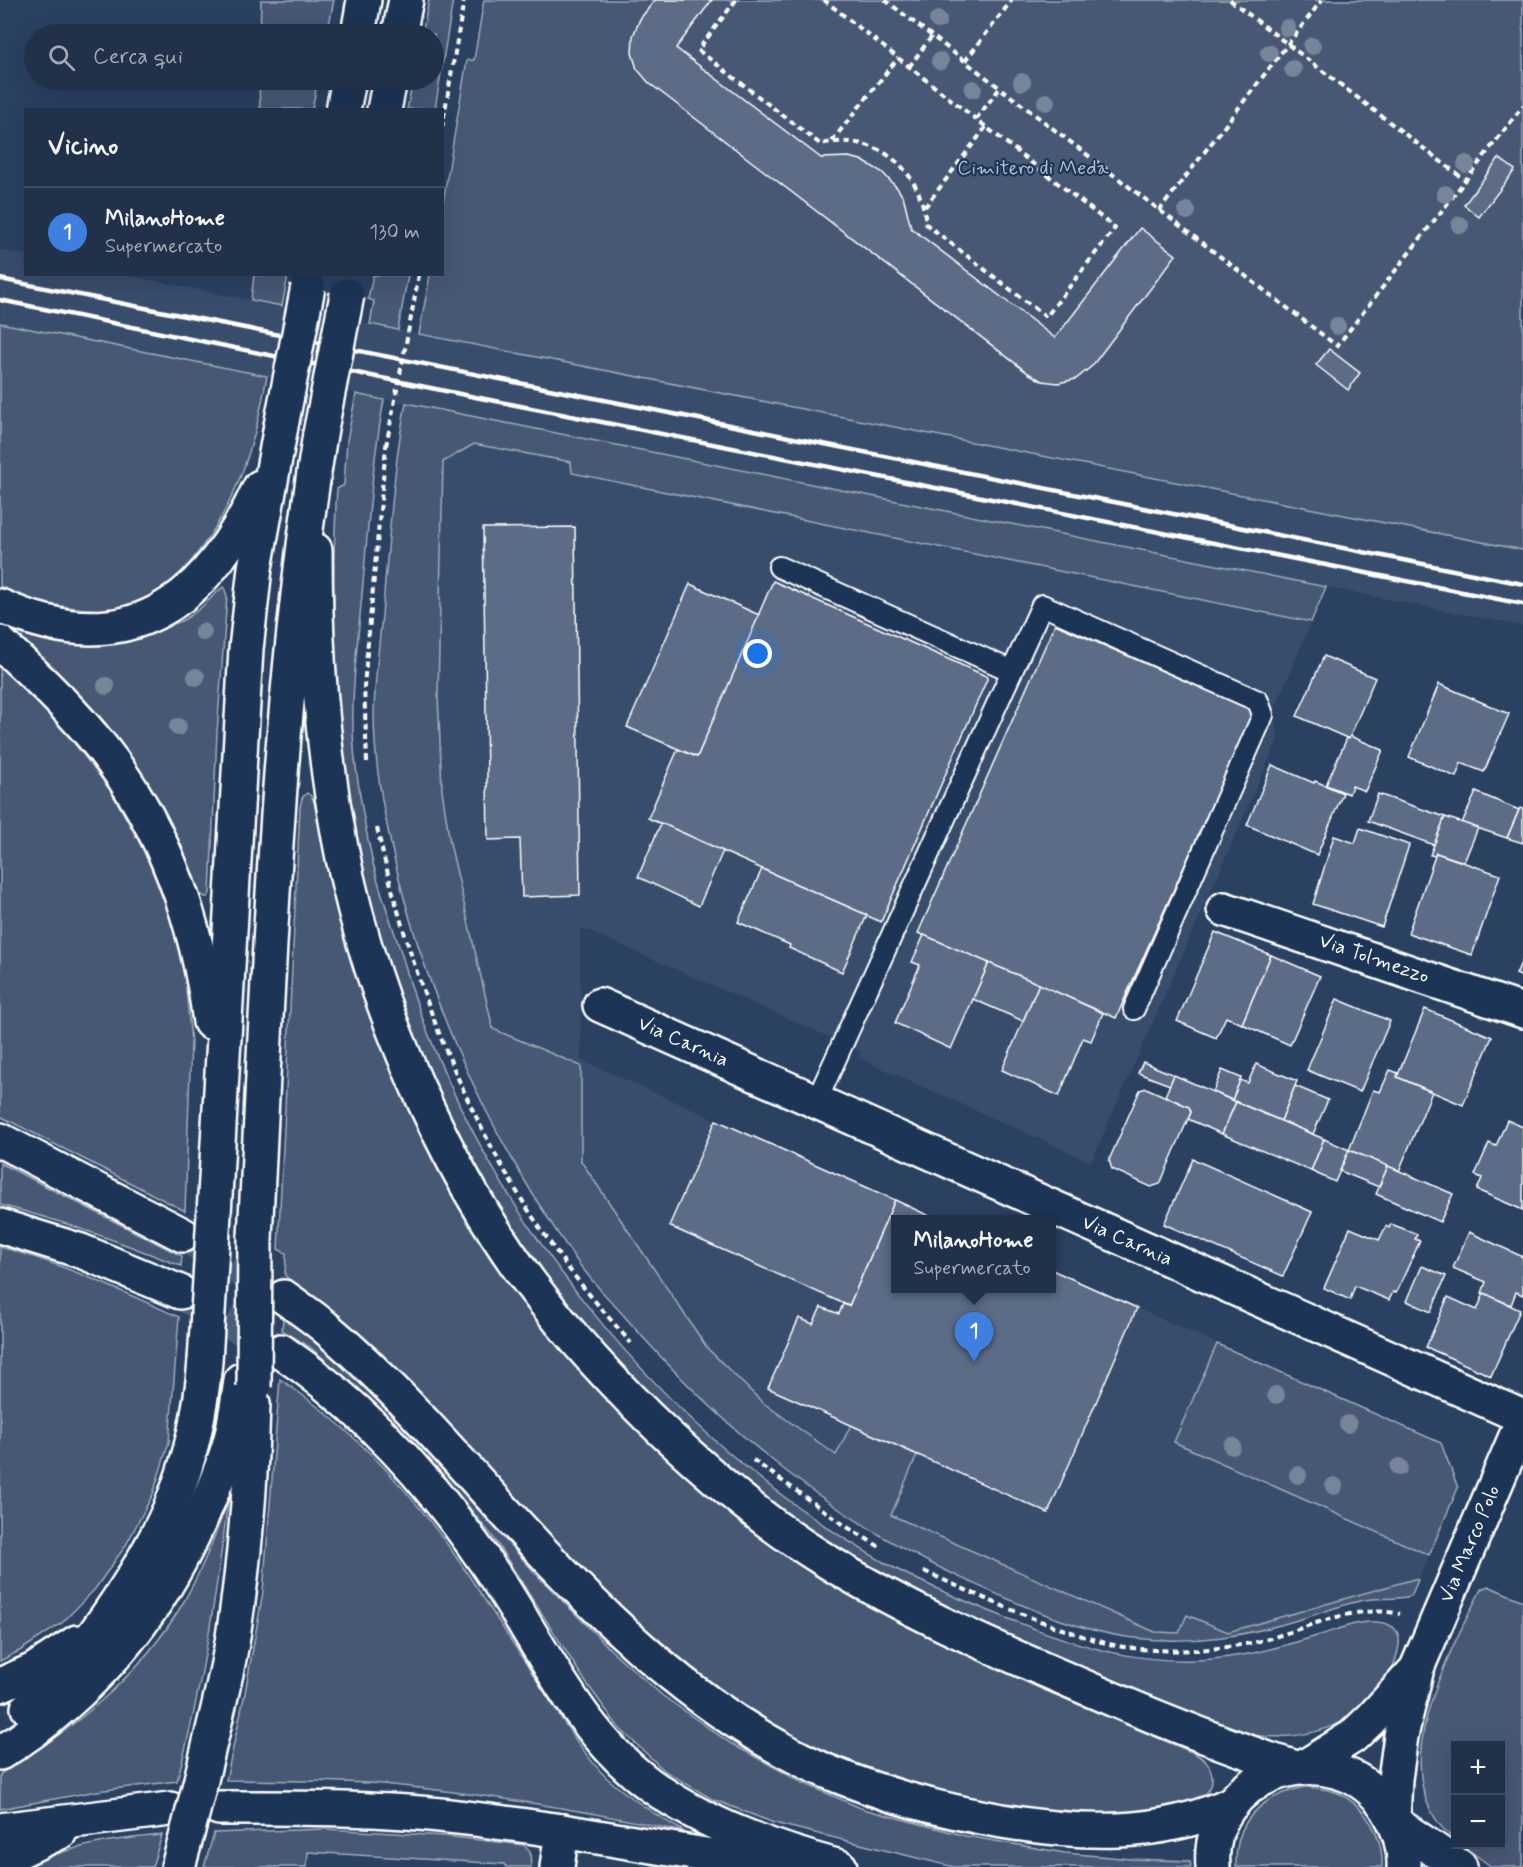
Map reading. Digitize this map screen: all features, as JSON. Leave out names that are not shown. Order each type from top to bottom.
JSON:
[{"type":"main road","points":[[360,24],[364,0]]},
{"type":"main road","points":[[401,24],[406,0]]},
{"type":"main road","points":[[343,108],[347,90]]},
{"type":"main road","points":[[384,108],[388,90]]},
{"type":"main road","points":[[0,1729],[41,1698],[71,1666],[117,1603],[165,1523],[182,1482],[194,1440],[205,1361],[246,649],[255,568],[310,281]]},
{"type":"main road","points":[[178,1867],[178,1822],[201,1780],[231,1647],[246,1541],[251,1478],[248,1384],[255,1237],[276,858],[288,698],[300,579],[320,434],[349,285]]},
{"type":"main road","points":[[0,606],[54,625],[86,628],[111,627],[136,622],[181,598],[204,576],[229,546],[265,476],[282,426]]},
{"type":"main road","points":[[320,434],[315,534],[315,611],[321,714],[342,854],[356,914],[375,975],[405,1056],[441,1136],[486,1218],[529,1281],[576,1341],[638,1407],[751,1508],[818,1556],[889,1597],[992,1647],[1173,1725],[1300,1768],[1333,1770],[1361,1783],[1374,1792],[1394,1820],[1403,1847],[1404,1867]]},
{"type":"main road","points":[[0,642],[26,665],[104,749],[124,778],[159,842],[189,917],[200,963],[213,1046],[218,1109]]},
{"type":"main road","name":"Via Tolmezzo","points":[[1224,909],[1523,1011]]},
{"type":"main road","name":"Via Carnia","points":[[600,1005],[1523,1419]]},
{"type":"main road","points":[[0,1140],[183,1235]]},
{"type":"main road","points":[[0,1226],[81,1251],[180,1292]]},
{"type":"main road","points":[[284,1297],[324,1326],[384,1382],[551,1562],[630,1638],[682,1683],[723,1713],[774,1745],[825,1770],[876,1789],[984,1818],[1032,1826],[1119,1831],[1193,1819],[1233,1803],[1257,1782],[1270,1775],[1300,1768]]},
{"type":"main road","points":[[282,1351],[314,1373],[382,1435],[449,1513],[499,1582],[570,1698],[590,1726],[618,1757],[648,1784],[680,1804],[724,1826],[765,1843],[840,1867]]},
{"type":"main road","points":[[0,1753],[51,1716],[93,1679],[136,1631],[166,1587],[195,1532],[220,1473],[248,1384]]},
{"type":"main road","name":"Via Marco Polo","points":[[1394,1820],[1395,1779],[1401,1736],[1417,1668],[1523,1419]]},
{"type":"main road","points":[[0,1685],[34,1670],[77,1642],[117,1603]]},
{"type":"main road","name":"Via Marco Polo","points":[[1300,1768],[1352,1737],[1417,1668]]},
{"type":"main road","points":[[1213,1867],[1214,1846],[1218,1831],[1233,1803]]},
{"type":"main road","points":[[219,1808],[388,1811],[463,1817],[777,1867]]},
{"type":"main road","points":[[0,1830],[118,1814],[178,1822]]},
{"type":"main road","points":[[0,1862],[64,1831],[118,1814]]},
{"type":"main road","points":[[1394,1820],[1460,1867]]},
{"type":"main road","points":[[557,1867],[562,1831]]},
{"type":"lane","points":[[779,567],[1012,671]]},
{"type":"lane","points":[[816,1102],[1042,605],[1258,701],[1263,715],[1134,1009]]},
{"type":"path","points":[[444,117],[464,0]]},
{"type":"path","points":[[736,0],[698,50],[820,144],[843,141],[867,145],[888,155],[906,170],[913,180],[924,208],[926,224],[1046,317],[1115,228],[824,0]]},
{"type":"path","points":[[885,0],[1337,346],[1523,106]]},
{"type":"path","points":[[965,61],[1012,0]]},
{"type":"path","points":[[1230,0],[1465,180]]},
{"type":"path","points":[[1160,211],[1322,0]]},
{"type":"path","points":[[909,67],[932,36]]},
{"type":"path","points":[[832,141],[898,58]]},
{"type":"path","points":[[976,119],[1000,88]]},
{"type":"path","points":[[924,208],[986,127]]},
{"type":"path","points":[[368,773],[364,686],[386,446],[418,276]]},
{"type":"path","points":[[376,825],[402,928],[421,985],[445,1046],[491,1144],[551,1244],[586,1291],[638,1351]]},
{"type":"path","points":[[745,1454],[846,1527],[882,1549]]},
{"type":"path","points":[[917,1567],[1040,1621],[1121,1647],[1161,1650],[1215,1648],[1260,1641],[1368,1610],[1399,1613],[1435,1626]]},
{"type":"shaded area","points":[[0,250],[24,255],[24,276],[130,276],[1523,550],[1523,626],[0,323]]},
{"type":"shaded area","points":[[474,444],[571,462],[572,473],[1311,622],[1274,711],[1278,739],[1091,1162],[859,1058],[861,1052],[843,1043],[580,929],[581,1060],[929,1215],[891,1215],[891,1293],[1056,1293],[1056,1272],[1441,1443],[1458,1488],[1418,1580],[1414,1579],[1228,1632],[1187,1615],[1179,1633],[1155,1632],[891,1515],[917,1455],[837,1456],[762,1402],[708,1349],[581,1161],[581,1066],[493,1029],[450,843],[442,790],[438,695],[443,461]]},
{"type":"green space","points":[[261,0],[334,0],[329,24],[260,24]]},
{"type":"green space","points":[[429,0],[453,0],[444,54],[444,24],[424,24]]},
{"type":"green space","name":"Cimitero di Meda","points":[[484,0],[1523,0],[1523,550],[419,334],[430,276],[444,276],[444,196],[467,60],[474,60]]},
{"type":"green space","points":[[259,90],[316,90],[312,108],[260,108]]},
{"type":"green space","points":[[411,90],[438,90],[435,108],[407,108]]},
{"type":"green space","points":[[254,276],[288,276],[282,306],[251,300]]},
{"type":"green space","points":[[373,276],[408,276],[398,330],[370,324],[374,301],[368,299]]},
{"type":"green space","points":[[0,323],[267,376],[257,426],[233,495],[193,559],[161,591],[145,600],[120,608],[86,609],[33,600],[0,586]]},
{"type":"green space","points":[[356,394],[384,400],[376,448],[353,702],[356,767],[373,863],[416,1001],[454,1093],[497,1174],[547,1252],[604,1326],[667,1395],[735,1458],[808,1514],[885,1563],[914,1578],[989,1611],[1061,1638],[1089,1647],[1145,1658],[1205,1660],[1236,1656],[1278,1647],[1359,1623],[1383,1623],[1396,1630],[1399,1647],[1393,1667],[1382,1688],[1367,1705],[1328,1728],[1306,1734],[1283,1737],[1232,1731],[1196,1718],[1023,1643],[895,1583],[834,1548],[794,1521],[757,1493],[672,1421],[637,1386],[542,1275],[522,1247],[470,1159],[427,1070],[392,978],[366,884],[348,788],[337,691],[334,591],[337,489],[344,485],[347,440]]},
{"type":"green space","points":[[406,403],[1326,587],[1311,622],[572,473],[571,462],[474,444],[443,462],[438,695],[442,790],[450,843],[493,1029],[581,1066],[581,1161],[708,1349],[762,1402],[836,1455],[851,1425],[917,1455],[891,1515],[1155,1632],[1179,1633],[1187,1615],[1228,1632],[1414,1579],[1418,1580],[1411,1596],[1364,1600],[1260,1630],[1198,1640],[1156,1640],[1112,1635],[1044,1614],[957,1576],[910,1552],[820,1496],[737,1431],[661,1357],[594,1283],[543,1210],[512,1158],[457,1048],[414,934],[385,815],[378,776],[374,725],[375,696],[393,492]]},
{"type":"green space","points":[[224,587],[227,596],[217,733],[210,893],[208,897],[205,897],[200,894],[171,824],[133,759],[79,694],[6,627],[65,640],[125,639],[144,635],[183,620],[200,609]]},
{"type":"green space","points":[[0,666],[59,723],[111,791],[145,853],[170,916],[185,977],[191,1042],[185,1211],[0,1116]]},
{"type":"green space","points":[[307,793],[314,802],[334,889],[466,1216],[505,1277],[561,1349],[662,1454],[713,1498],[878,1610],[1039,1688],[1194,1753],[1209,1765],[1212,1777],[1208,1791],[1187,1803],[1143,1811],[1078,1813],[1035,1808],[958,1794],[889,1777],[818,1749],[782,1729],[747,1708],[714,1684],[620,1606],[590,1578],[363,1339],[334,1313],[285,1276],[286,1253],[278,1249],[300,807],[302,798]]},
{"type":"green space","points":[[0,1163],[182,1256],[181,1266],[69,1225],[0,1205]]},
{"type":"green space","points":[[0,1247],[69,1269],[179,1317],[169,1442],[153,1494],[126,1545],[95,1589],[62,1623],[0,1661]]},
{"type":"green space","points":[[283,1317],[328,1350],[383,1403],[535,1573],[611,1650],[663,1696],[730,1743],[801,1782],[863,1809],[966,1836],[1065,1853],[1190,1861],[1191,1867],[954,1867],[774,1823],[712,1799],[665,1771],[619,1728],[585,1681],[493,1537],[453,1488],[364,1394],[310,1347],[282,1330]]},
{"type":"green space","points":[[1217,1344],[1441,1443],[1458,1488],[1429,1555],[1174,1442]]},
{"type":"green space","points":[[280,1379],[307,1398],[358,1441],[424,1514],[463,1567],[590,1760],[607,1778],[635,1800],[685,1832],[534,1804],[420,1788],[343,1782],[226,1780],[245,1693],[263,1592]]},
{"type":"green space","points":[[228,1501],[207,1642],[194,1712],[177,1781],[97,1791],[0,1809],[0,1774],[53,1739],[102,1700],[125,1678],[166,1630],[196,1578]]},
{"type":"green space","points":[[1488,1586],[1523,1601],[1523,1867],[1492,1867],[1467,1849],[1505,1849],[1505,1741],[1451,1741],[1451,1835],[1433,1814],[1422,1784],[1421,1751],[1427,1717],[1452,1648],[1481,1589]]},
{"type":"green space","points":[[1305,1787],[1338,1793],[1365,1814],[1380,1845],[1382,1867],[1236,1867],[1240,1836],[1254,1813],[1276,1797]]},
{"type":"green space","points":[[326,1829],[444,1836],[524,1845],[530,1852],[531,1867],[308,1852],[307,1867],[204,1867],[214,1833]]},
{"type":"green space","points":[[162,1835],[152,1867],[27,1867],[76,1848],[110,1841]]},
{"type":"building","points":[[655,0],[712,0],[676,48],[821,158],[849,157],[861,160],[882,172],[904,199],[911,228],[1055,338],[1140,228],[1176,255],[1092,366],[1076,379],[1058,383],[1042,381],[1028,373],[649,83],[637,69],[632,53],[633,36],[640,19]]},
{"type":"building","points":[[1499,158],[1515,170],[1479,217],[1464,205]]},
{"type":"building","points":[[1329,349],[1360,373],[1348,390],[1316,365]]},
{"type":"building","points":[[575,527],[580,895],[522,897],[520,839],[488,840],[483,528]]},
{"type":"building","points":[[773,581],[988,677],[881,922],[648,818],[678,749],[697,757]]},
{"type":"building","points":[[690,584],[759,615],[697,757],[627,727]]},
{"type":"building","points":[[1055,624],[1254,711],[1116,1018],[918,933]]},
{"type":"building","points":[[1324,656],[1375,678],[1349,739],[1297,716]]},
{"type":"building","points":[[1439,684],[1509,714],[1484,772],[1461,763],[1456,777],[1409,757]]},
{"type":"building","points":[[1350,736],[1383,750],[1365,791],[1352,786],[1349,794],[1326,785],[1347,738],[1349,739]]},
{"type":"building","points":[[1272,765],[1343,793],[1317,855],[1247,825]]},
{"type":"building","points":[[1476,792],[1519,810],[1507,838],[1462,823]]},
{"type":"building","points":[[1378,794],[1445,817],[1434,845],[1368,821]]},
{"type":"building","points":[[1520,808],[1523,809],[1523,843],[1507,838]]},
{"type":"building","points":[[1445,817],[1478,828],[1464,862],[1436,853],[1435,856],[1430,855]]},
{"type":"building","points":[[661,823],[723,851],[699,906],[638,877]]},
{"type":"building","points":[[1360,828],[1409,845],[1382,927],[1313,904],[1334,836],[1355,843]]},
{"type":"building","points":[[1436,853],[1500,875],[1472,955],[1408,933]]},
{"type":"building","points":[[762,869],[867,915],[842,972],[789,948],[790,945],[738,922]]},
{"type":"building","points":[[1215,932],[1271,955],[1242,1024],[1226,1017],[1216,1038],[1177,1021]]},
{"type":"building","points":[[924,935],[989,963],[951,1049],[895,1023],[920,965],[912,962]]},
{"type":"building","points":[[1271,955],[1320,976],[1290,1045],[1242,1024]]},
{"type":"building","points":[[1523,958],[1523,977],[1516,974]]},
{"type":"building","points":[[989,963],[1039,984],[1023,1021],[973,999]]},
{"type":"building","points":[[1039,984],[1103,1013],[1091,1041],[1083,1038],[1059,1096],[1002,1070]]},
{"type":"building","points":[[1337,999],[1390,1021],[1360,1092],[1307,1070]]},
{"type":"building","points":[[1425,1009],[1492,1037],[1463,1105],[1397,1077]]},
{"type":"building","points":[[1143,1062],[1174,1075],[1170,1085],[1138,1073]]},
{"type":"building","points":[[1256,1064],[1297,1081],[1281,1121],[1232,1100],[1240,1080],[1248,1083]]},
{"type":"building","points":[[1222,1070],[1241,1078],[1232,1100],[1213,1092]]},
{"type":"building","points":[[1390,1070],[1398,1073],[1397,1077],[1432,1092],[1399,1171],[1349,1150],[1373,1090],[1380,1092]]},
{"type":"building","points":[[1174,1075],[1236,1102],[1222,1134],[1188,1119],[1191,1112],[1189,1107],[1165,1096]]},
{"type":"building","points":[[1295,1086],[1328,1100],[1313,1134],[1281,1121]]},
{"type":"building","points":[[1146,1088],[1189,1107],[1191,1112],[1160,1184],[1151,1187],[1112,1169],[1109,1160],[1140,1090]]},
{"type":"building","points":[[1236,1102],[1324,1139],[1311,1171],[1222,1134]]},
{"type":"building","points":[[716,1120],[895,1200],[849,1306],[669,1226]]},
{"type":"building","points":[[1507,1120],[1523,1127],[1523,1210],[1477,1190],[1482,1178],[1475,1175],[1489,1143],[1496,1146]]},
{"type":"building","points":[[1324,1139],[1349,1150],[1335,1182],[1311,1171]]},
{"type":"building","points":[[1349,1150],[1388,1166],[1379,1187],[1340,1171]]},
{"type":"building","points":[[1193,1159],[1312,1212],[1283,1276],[1164,1224]]},
{"type":"building","points":[[1388,1166],[1453,1194],[1440,1222],[1376,1194]]},
{"type":"building","points":[[895,1200],[927,1215],[891,1215],[891,1293],[1056,1293],[1056,1272],[1137,1308],[1048,1513],[768,1388],[799,1318],[813,1324],[821,1307],[839,1314],[843,1304],[849,1306]]},
{"type":"building","points":[[1391,1224],[1417,1234],[1415,1239],[1420,1241],[1396,1293],[1393,1292],[1389,1300],[1355,1286],[1350,1300],[1324,1288],[1350,1228],[1379,1240],[1386,1226],[1389,1228]]},
{"type":"building","points":[[1469,1232],[1523,1257],[1523,1295],[1516,1292],[1511,1305],[1482,1293],[1486,1282],[1453,1268]]},
{"type":"building","points":[[1422,1266],[1446,1276],[1431,1312],[1407,1301]]},
{"type":"building","points":[[1484,1293],[1520,1310],[1491,1376],[1426,1347],[1448,1297],[1477,1310]]},
{"type":"tunnel","points":[[189,1238],[277,1293]]},
{"type":"tunnel","points":[[184,1295],[277,1349]]},
{"type":"railway","points":[[0,279],[1523,584]]},
{"type":"railway","points":[[0,300],[470,396],[1523,604]]},
{"type":"place","name":"MilanoHome","points":[[974,1362]]}]
